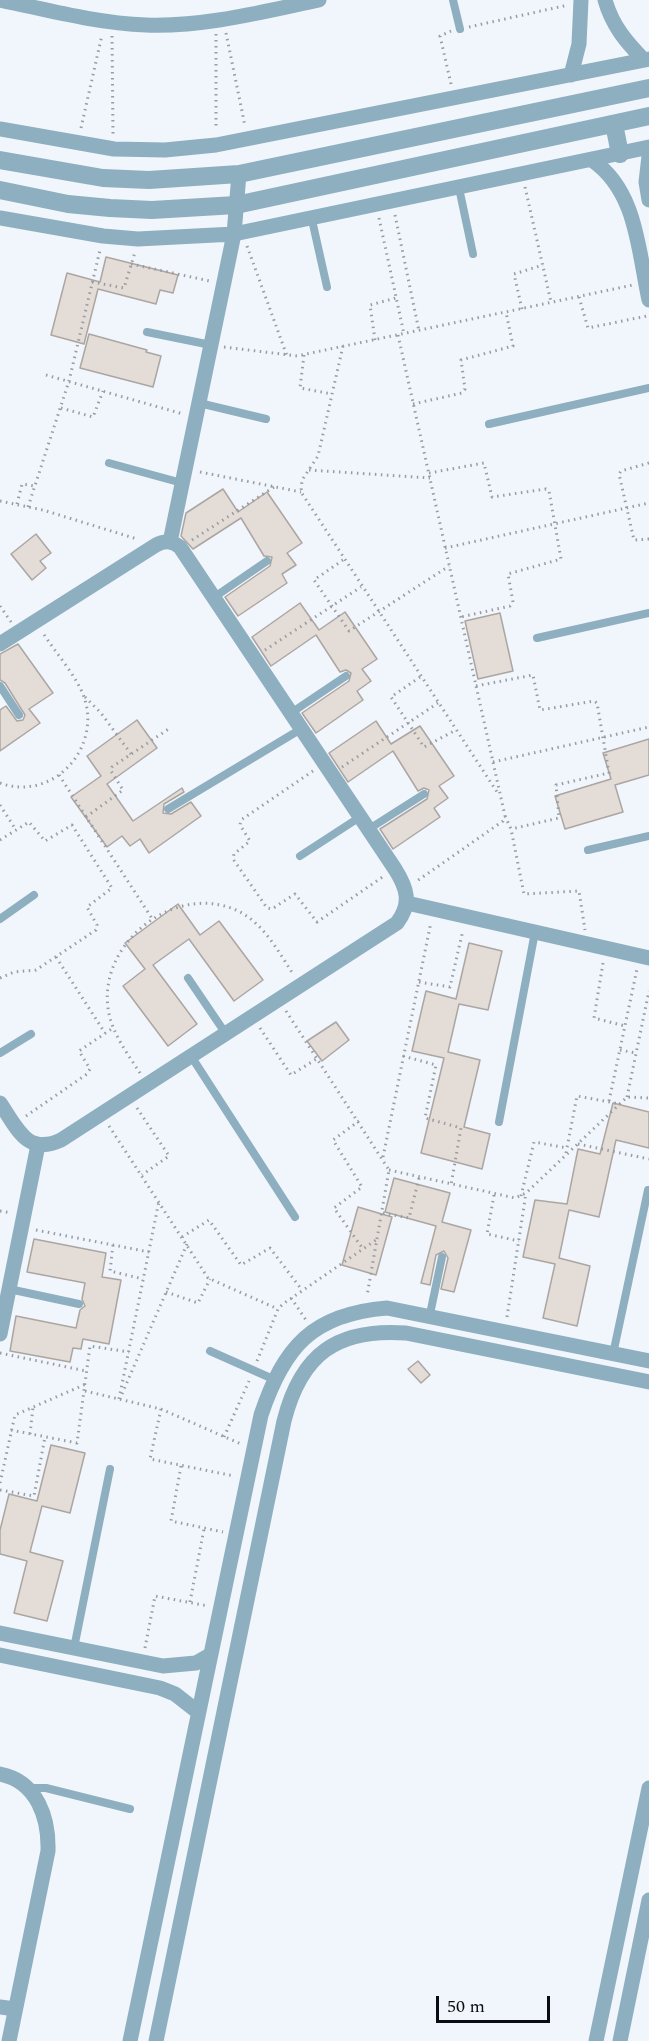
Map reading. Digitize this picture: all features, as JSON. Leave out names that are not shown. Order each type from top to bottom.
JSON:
[{"type":"street","points":[[0,0],[108,22],[158,25],[220,20],[319,0]]},
{"type":"street","points":[[605,0],[613,22],[626,42],[647,59]]},
{"type":"street","points":[[571,75],[579,44],[581,1]]},
{"type":"street","points":[[0,129],[78,145],[114,149],[165,150],[216,145],[647,59]]},
{"type":"street","points":[[0,160],[103,177],[183,179],[239,174],[649,88]]},
{"type":"street","points":[[0,190],[68,204],[110,208],[183,209],[236,205],[649,116]]},
{"type":"street","points":[[614,124],[620,154]]},
{"type":"street","points":[[0,218],[103,236],[138,239],[238,234],[649,147]]},
{"type":"street","points":[[649,156],[646,182],[649,200]]},
{"type":"street","points":[[592,160],[613,176],[627,199],[649,300]]},
{"type":"street","points":[[0,644],[169,545],[224,284],[238,234],[236,205],[239,174]]},
{"type":"street","points":[[169,545],[213,597],[364,823],[407,896],[434,909],[644,957]]},
{"type":"street","points":[[0,1103],[29,1142],[50,1145],[62,1140],[397,922],[407,896]]},
{"type":"street","points":[[0,1334],[7,1281],[22,1228],[38,1145]]},
{"type":"street","points":[[130,2041],[254,1450],[273,1379],[289,1353],[313,1331],[336,1318],[364,1310],[387,1308],[429,1314],[649,1361]]},
{"type":"street","points":[[156,2041],[224,1702],[291,1394],[305,1369],[326,1350],[351,1337],[369,1333],[406,1333],[649,1379]]},
{"type":"street","points":[[0,1633],[138,1661],[180,1666],[196,1663],[210,1655]]},
{"type":"street","points":[[0,1655],[130,1682],[175,1694],[198,1712]]},
{"type":"street","points":[[130,1682],[138,1661]]},
{"type":"street","points":[[202,1697],[224,1702]]},
{"type":"street","points":[[0,1774],[9,1776],[28,1788],[42,1806],[49,1828],[48,1851],[8,2008],[9,2041]]},
{"type":"street","points":[[596,2041],[649,1788]]},
{"type":"street","points":[[620,2041],[649,1900]]},
{"type":"street","points":[[150,1942],[175,1947]]},
{"type":"lane","points":[[453,0],[460,29]]},
{"type":"lane","points":[[459,189],[473,254]]},
{"type":"lane","points":[[312,220],[327,287]]},
{"type":"lane","points":[[147,332],[211,345]]},
{"type":"lane","points":[[489,424],[649,388]]},
{"type":"lane","points":[[197,410],[266,419]]},
{"type":"lane","points":[[110,463],[184,476]]},
{"type":"lane","points":[[213,597],[267,561]]},
{"type":"lane","points":[[537,638],[649,613]]},
{"type":"lane","points":[[291,713],[346,676]]},
{"type":"lane","points":[[0,686],[19,716]]},
{"type":"lane","points":[[168,809],[302,729]]},
{"type":"lane","points":[[300,856],[424,794]]},
{"type":"lane","points":[[588,850],[649,836]]},
{"type":"lane","points":[[0,919],[34,895]]},
{"type":"lane","points":[[499,1122],[535,932]]},
{"type":"lane","points":[[188,978],[226,1034]]},
{"type":"lane","points":[[0,1053],[31,1034]]},
{"type":"lane","points":[[191,1056],[295,1216]]},
{"type":"lane","points":[[613,1354],[648,1190]]},
{"type":"lane","points":[[429,1314],[442,1257]]},
{"type":"lane","points":[[7,1281],[79,1304]]},
{"type":"lane","points":[[210,1351],[273,1379]]},
{"type":"lane","points":[[74,1648],[110,1469]]},
{"type":"lane","points":[[28,1788],[45,1788],[130,1809]]},
{"type":"path","points":[[454,98],[440,36],[442,33],[581,1]]},
{"type":"path","points":[[220,20],[248,139]]},
{"type":"path","points":[[216,145],[220,20]]},
{"type":"path","points":[[78,145],[108,22]]},
{"type":"path","points":[[108,22],[114,149]]},
{"type":"path","points":[[522,175],[551,303]]},
{"type":"path","points":[[392,203],[419,331]]},
{"type":"path","points":[[376,206],[404,334]]},
{"type":"path","points":[[238,234],[287,356]]},
{"type":"path","points":[[28,507],[69,381],[103,236]]},
{"type":"path","points":[[92,282],[123,288],[138,239]]},
{"type":"path","points":[[131,264],[224,284]]},
{"type":"path","points":[[522,309],[514,274],[543,266]]},
{"type":"path","points":[[211,345],[287,356],[304,354],[645,283]]},
{"type":"path","points":[[579,297],[588,328],[649,316]]},
{"type":"path","points":[[375,340],[370,305],[396,298]]},
{"type":"path","points":[[413,404],[462,393],[465,389],[461,360],[513,346],[506,312]]},
{"type":"path","points":[[398,335],[524,894],[580,892],[586,944]]},
{"type":"path","points":[[343,346],[318,456],[302,480],[301,492],[343,560],[501,797]]},
{"type":"path","points":[[304,354],[300,388],[332,394]]},
{"type":"path","points":[[46,375],[103,391],[197,410]]},
{"type":"path","points":[[61,407],[93,417],[103,391]]},
{"type":"path","points":[[429,473],[484,463],[492,497],[548,489],[561,559],[508,574],[513,602],[510,606],[461,617]]},
{"type":"path","points":[[649,463],[620,472],[634,540],[649,539]]},
{"type":"path","points":[[308,470],[430,478]]},
{"type":"path","points":[[184,476],[274,486],[301,492]]},
{"type":"path","points":[[17,504],[22,484],[35,486]]},
{"type":"path","points":[[0,501],[169,545],[274,486]]},
{"type":"path","points":[[445,548],[649,503]]},
{"type":"path","points":[[343,560],[315,580],[349,631],[449,566]]},
{"type":"path","points":[[254,658],[361,587]]},
{"type":"path","points":[[36,621],[84,697],[100,713],[131,754]]},
{"type":"path","points":[[476,686],[533,675],[540,710],[596,701],[609,773],[556,785],[559,818],[511,829]]},
{"type":"path","points":[[420,676],[391,697],[408,723],[425,748],[456,730]]},
{"type":"path","points":[[0,783],[27,787],[43,784],[72,764],[82,749],[88,732],[88,714],[84,697]]},
{"type":"path","points":[[331,774],[438,703]]},
{"type":"path","points":[[493,762],[649,727]]},
{"type":"path","points":[[86,817],[123,790],[111,769],[170,728]]},
{"type":"path","points":[[59,775],[153,920]]},
{"type":"path","points":[[0,805],[16,830]]},
{"type":"path","points":[[407,896],[503,821],[505,816]]},
{"type":"path","points":[[0,840],[29,822],[45,841],[72,825],[112,885],[110,890],[87,907],[98,928],[36,970],[15,972],[0,978]]},
{"type":"path","points":[[147,1084],[113,1028],[108,1007],[108,986],[112,966],[122,947],[136,932],[153,920],[172,909],[194,903],[216,903],[237,910],[256,922],[300,985]]},
{"type":"path","points":[[383,1157],[434,909]]},
{"type":"path","points":[[418,982],[448,988],[451,986],[466,916]]},
{"type":"path","points":[[605,948],[593,1016],[596,1020],[625,1026]]},
{"type":"path","points":[[56,957],[105,1033]]},
{"type":"path","points":[[609,1101],[625,1026],[644,957]]},
{"type":"path","points":[[627,1097],[649,991]]},
{"type":"path","points":[[279,999],[383,1157],[389,1170],[364,1310]]},
{"type":"path","points":[[252,1016],[290,1074],[293,1075],[318,1058]]},
{"type":"path","points":[[14,1124],[87,1074],[90,1069],[79,1051],[113,1028]]},
{"type":"path","points":[[620,1050],[636,1053]]},
{"type":"path","points":[[403,1056],[436,1066],[425,1118],[461,1128],[451,1185]]},
{"type":"path","points":[[389,1170],[509,1198],[521,1196],[627,1097],[634,1095],[649,1098]]},
{"type":"path","points":[[129,1096],[168,1154],[167,1158],[142,1175]]},
{"type":"path","points":[[566,1155],[577,1096],[620,1104]]},
{"type":"path","points":[[102,1114],[210,1279],[278,1309]]},
{"type":"path","points":[[359,1121],[333,1140],[362,1187],[334,1208],[363,1249]]},
{"type":"path","points":[[521,1196],[534,1142],[567,1148]]},
{"type":"path","points":[[578,1144],[649,1159]]},
{"type":"path","points":[[383,1212],[409,1218],[419,1178]]},
{"type":"path","points":[[504,1330],[526,1193]]},
{"type":"path","points":[[494,1195],[487,1234],[519,1241]]},
{"type":"path","points":[[119,1399],[159,1201]]},
{"type":"path","points":[[182,1237],[208,1220],[241,1265],[270,1248],[302,1290]]},
{"type":"path","points":[[22,1228],[149,1252]]},
{"type":"path","points":[[224,1437],[278,1309],[302,1290],[377,1240]]},
{"type":"path","points":[[119,1399],[187,1244]]},
{"type":"path","points":[[112,1245],[110,1271],[143,1279]]},
{"type":"path","points":[[166,1292],[198,1303],[210,1279]]},
{"type":"path","points":[[291,1298],[313,1331]]},
{"type":"path","points":[[11,1430],[77,1443],[91,1345],[129,1352]]},
{"type":"path","points":[[0,1353],[87,1371]]},
{"type":"path","points":[[0,1483],[15,1415],[86,1384]]},
{"type":"path","points":[[85,1391],[161,1409],[254,1450]]},
{"type":"path","points":[[30,1434],[33,1407]]},
{"type":"path","points":[[161,1409],[150,1458],[248,1479]]},
{"type":"path","points":[[0,1490],[34,1495],[45,1437]]},
{"type":"path","points":[[181,1466],[171,1521],[236,1535]]},
{"type":"path","points":[[190,1602],[204,1529]]},
{"type":"path","points":[[138,1661],[155,1596],[220,1608]]},
{"type":"building","points":[[106,257],[178,275],[173,293],[160,290],[156,304],[98,289],[84,344],[51,335],[67,273],[100,282]]},
{"type":"building","points":[[89,334],[161,356],[153,387],[80,368]]},
{"type":"building","points":[[223,489],[238,512],[267,492],[302,543],[287,553],[296,565],[282,574],[287,583],[238,616],[225,597],[270,566],[272,557],[264,556],[241,518],[193,549],[181,536],[186,513]]},
{"type":"building","points":[[36,534],[51,553],[40,561],[46,568],[32,580],[11,554]]},
{"type":"building","points":[[300,603],[319,630],[345,612],[377,659],[362,669],[371,681],[357,691],[363,700],[316,733],[302,713],[349,681],[351,673],[346,670],[340,672],[316,635],[271,666],[252,637]]},
{"type":"building","points":[[500,613],[513,671],[478,679],[465,621]]},
{"type":"building","points":[[18,644],[53,693],[29,709],[40,723],[0,751],[0,710],[6,706],[17,721],[23,720],[25,715],[5,683],[0,680],[0,654]]},
{"type":"building","points":[[137,720],[157,748],[107,784],[133,821],[182,788],[184,792],[164,804],[163,813],[171,814],[191,802],[201,816],[149,853],[140,839],[130,846],[122,836],[107,847],[71,797],[101,776],[87,756]]},
{"type":"building","points":[[376,721],[391,744],[420,726],[454,776],[439,786],[448,798],[434,808],[440,817],[393,849],[380,829],[427,799],[429,790],[424,788],[418,791],[393,751],[348,782],[329,753]]},
{"type":"building","points":[[649,739],[649,775],[615,785],[623,812],[565,829],[555,796],[611,779],[603,753]]},
{"type":"building","points":[[178,904],[200,935],[219,921],[263,980],[234,1001],[189,939],[153,965],[197,1024],[168,1046],[123,986],[145,969],[125,943]]},
{"type":"building","points":[[469,943],[502,951],[488,1010],[459,1004],[448,1052],[480,1060],[464,1127],[490,1134],[482,1169],[421,1153],[444,1058],[412,1051],[426,991],[456,999]]},
{"type":"building","points":[[336,1022],[349,1040],[322,1061],[307,1041]]},
{"type":"building","points":[[613,1103],[649,1112],[649,1148],[616,1140],[599,1217],[569,1210],[559,1258],[590,1266],[577,1326],[543,1318],[555,1264],[523,1257],[535,1200],[567,1204],[578,1149],[600,1154]]},
{"type":"building","points":[[394,1178],[450,1193],[442,1222],[471,1230],[454,1292],[441,1289],[448,1258],[444,1251],[436,1255],[430,1285],[421,1283],[436,1226],[385,1212]]},
{"type":"building","points":[[358,1207],[392,1217],[376,1275],[342,1265]]},
{"type":"building","points":[[34,1239],[106,1253],[102,1277],[121,1280],[109,1344],[83,1339],[81,1349],[73,1348],[70,1362],[10,1351],[16,1316],[76,1328],[80,1310],[85,1306],[82,1299],[85,1283],[27,1272]]},
{"type":"building","points":[[418,1361],[430,1375],[421,1383],[408,1369]]},
{"type":"building","points":[[51,1445],[85,1453],[70,1513],[42,1506],[30,1552],[63,1561],[47,1621],[14,1613],[27,1561],[0,1554],[0,1530],[9,1494],[37,1501]]}]
